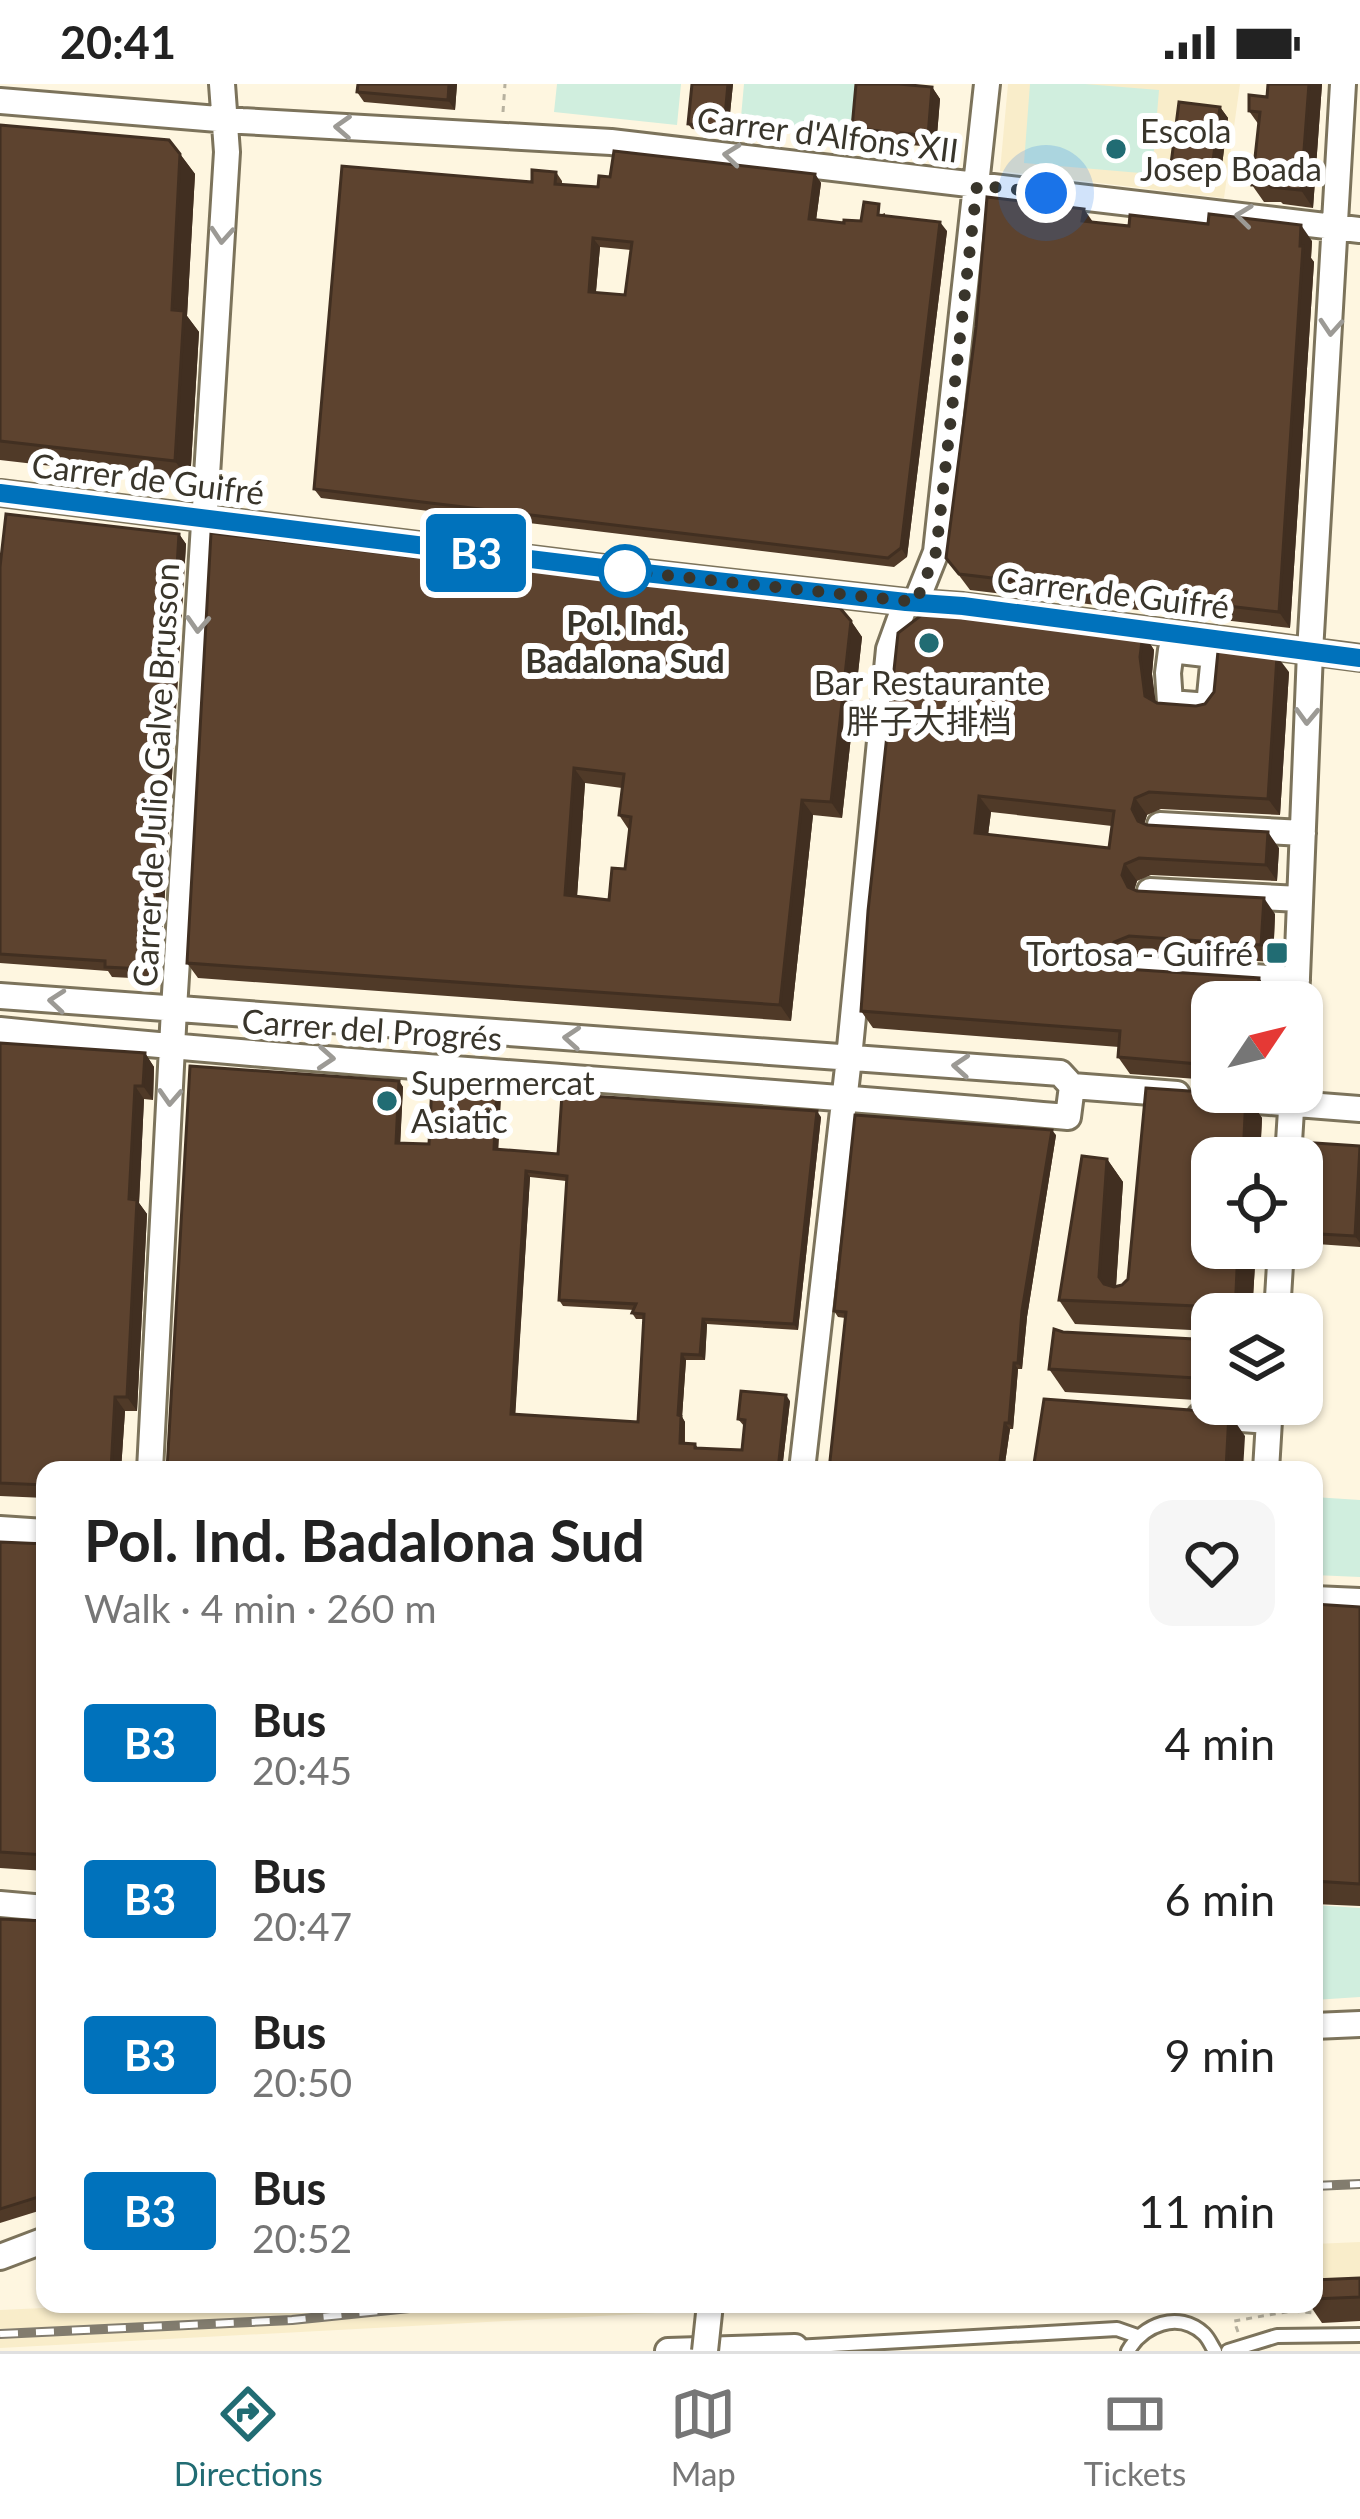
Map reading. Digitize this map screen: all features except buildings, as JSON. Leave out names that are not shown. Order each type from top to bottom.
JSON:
[{"type":"street","name":"Carrer de Julio Galve Brusson","points":[[150,1461],[227,152],[222,84]]},
{"type":"street","points":[[803,1461],[889,649],[936,552],[987,84]]},
{"type":"street","points":[[1296,981],[1310,652],[1348,229],[1343,84]]},
{"type":"street","name":"Carrer d'Alfons XII","points":[[0,101],[611,142],[1348,229]]},
{"type":"street","name":"Carrer de Guifré","points":[[0,493],[963,606],[1360,658]]},
{"type":"street","points":[[1160,825],[1303,833]]},
{"type":"street","points":[[1150,891],[1300,899]]},
{"type":"street","points":[[1139,969],[1225,981]]},
{"type":"street","name":"Carrer del Progrés","points":[[0,996],[1060,1073],[1072,1086],[1146,1102],[1191,1101]]},
{"type":"street","name":"Carrer del Progrés","points":[[0,1030],[1068,1117],[1072,1086]]},
{"type":"street","name":"Carrer del Progrés","points":[[1323,1104],[1360,1109]]},
{"type":"street","points":[[1180,1415],[1191,1415]]},
{"type":"street","points":[[1267,1461],[1269,1425]]},
{"type":"street","points":[[0,1529],[36,1531]]},
{"type":"street","points":[[1323,1599],[1360,1601]]},
{"type":"street","points":[[0,1904],[36,1907]]},
{"type":"street","points":[[1323,2026],[1360,2024]]},
{"type":"street","points":[[0,2257],[36,2243]]},
{"type":"street","points":[[705,2351],[709,2313]]},
{"type":"street","points":[[668,2351],[795,2347]]},
{"type":"lane","points":[[1128,2351],[1137,2336],[1157,2324],[1182,2322],[1204,2334],[1215,2351]]},
{"type":"lane","points":[[795,2347],[1117,2330],[1137,2336]]},
{"type":"lane","points":[[1234,2349],[1277,2336],[1313,2344],[1360,2336]]},
{"type":"path","points":[[502,118],[506,84]]},
{"type":"path","points":[[1234,2349],[1234,2321],[1286,2313]]},
{"type":"path","points":[[1307,2313],[1322,2314]]},
{"type":"shaded area","name":"Escola Josep Boada","points":[[1008,84],[1240,84],[1224,198],[1000,171]]},
{"type":"shaded area","points":[[1360,2242],[1360,2277],[1323,2279],[1323,2244]]},
{"type":"shaded area","points":[[36,2308],[36,2313],[657,2313],[0,2348],[0,2310]]},
{"type":"green space","points":[[557,84],[681,84],[677,125],[554,112]]},
{"type":"green space","points":[[744,84],[858,84],[852,140],[740,128]]},
{"type":"green space","points":[[1030,84],[1159,90],[1152,174],[1024,163]]},
{"type":"green space","points":[[1323,1498],[1360,1500],[1360,1577],[1323,1575]]},
{"type":"green space","points":[[1323,1906],[1360,1908],[1360,1997],[1323,1999]]},
{"type":"railway","points":[[1323,2186],[1360,2184]]},
{"type":"railway","points":[[0,2334],[361,2313]]},
{"type":"bus line","name":"B3","points":[[0,493],[627,571],[963,606],[1360,658]]},
{"type":"place","name":"Escola Josep Boada","points":[[1116,149]]},
{"type":"place","name":"Pol. Ind. Badalona Sud","points":[[625,571]]},
{"type":"place","name":"Bar Restaurante 胖子大排档","points":[[929,643]]},
{"type":"place","name":"Tortosa - Guifré","points":[[1277,953]]},
{"type":"place","name":"Supermercat Asiatic","points":[[387,1101]]},
{"type":"route","points":[[625,571],[916,602],[936,552],[977,185],[1046,193]]}]
